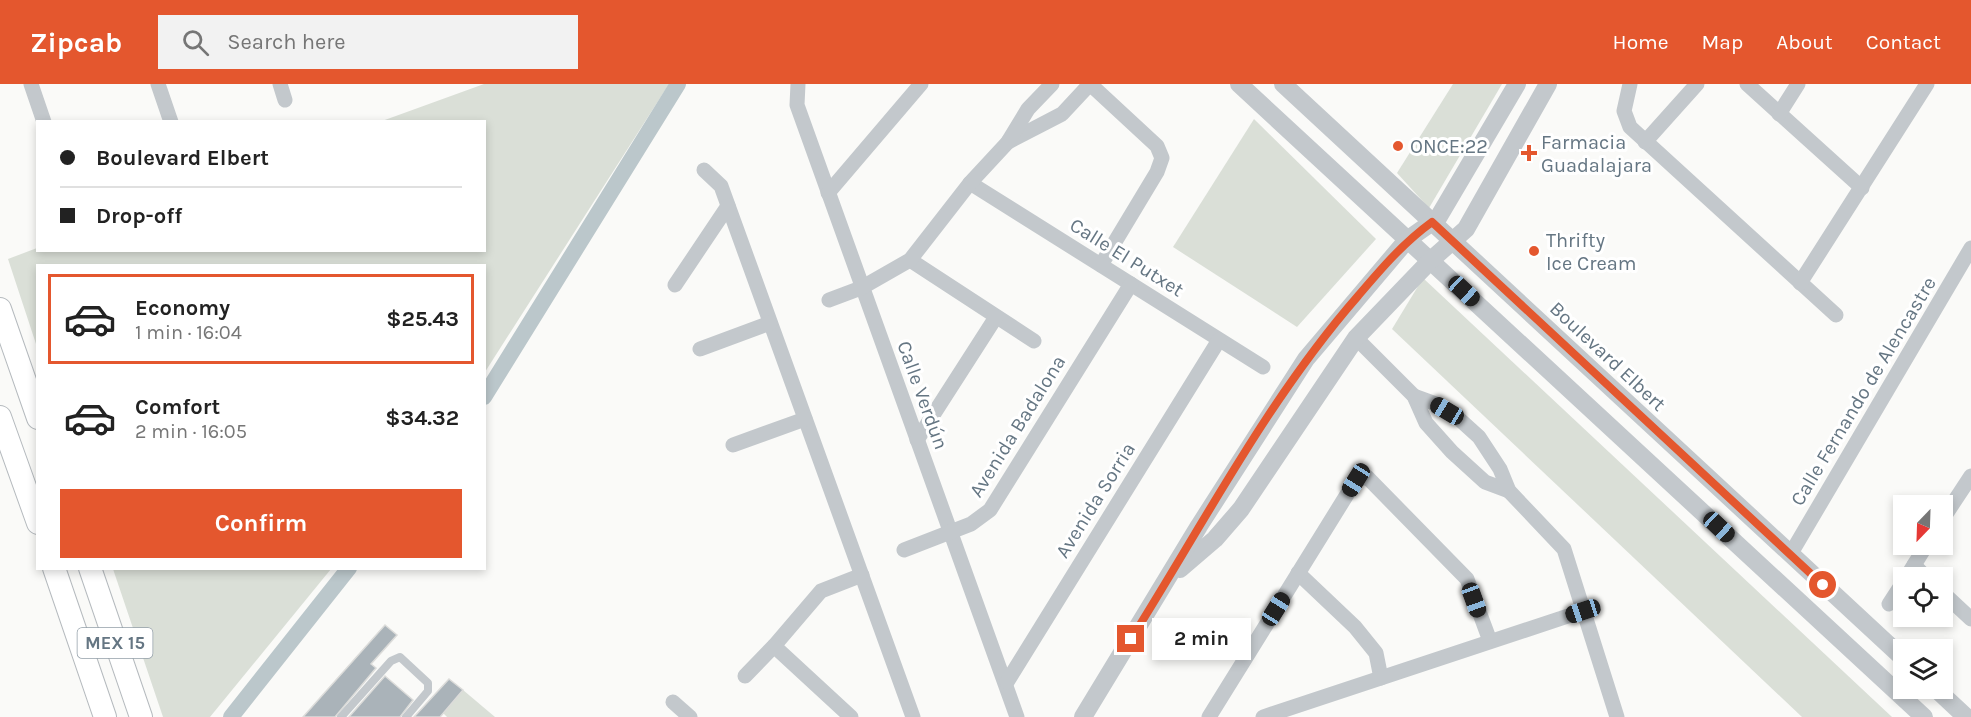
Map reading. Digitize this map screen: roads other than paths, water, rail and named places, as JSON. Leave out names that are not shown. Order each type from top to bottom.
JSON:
[{"type":"main road","points":[[0,309],[36,412]]},
{"type":"main road","points":[[0,417],[36,517]]},
{"type":"main road","name":"MEX 15","points":[[55,570],[105,717]]},
{"type":"main road","name":"MEX 15","points":[[91,570],[141,717]]},
{"type":"street","points":[[31,84],[43,120]]},
{"type":"street","points":[[158,84],[170,120]]},
{"type":"street","points":[[280,84],[285,100]]},
{"type":"street","points":[[828,194],[921,84]]},
{"type":"street","points":[[829,300],[861,288],[910,260],[970,183],[1008,142],[1028,109],[1052,84]]},
{"type":"street","points":[[1008,142],[1062,114],[1090,84],[1157,146],[1162,158],[1157,172],[1101,265]]},
{"type":"street","points":[[1239,84],[1924,717]]},
{"type":"street","name":"Boulevard Elbert","points":[[1283,84],[1893,649]]},
{"type":"street","points":[[1083,717],[1199,526],[1306,359],[1407,240],[1432,222],[1446,208],[1517,84]]},
{"type":"street","points":[[1168,580],[1215,539],[1265,477],[1356,338],[1431,260],[1453,243],[1466,229],[1548,84]]},
{"type":"street","points":[[1630,84],[1625,102],[1626,120],[1645,142],[1836,315]]},
{"type":"street","points":[[1645,142],[1698,84]]},
{"type":"street","points":[[1747,84],[1862,188]]},
{"type":"street","points":[[1779,114],[1798,84]]},
{"type":"street","points":[[1800,282],[1927,84]]},
{"type":"street","name":"Calle Verdún","points":[[797,86],[797,105],[828,194],[1007,682],[1017,717]]},
{"type":"street","points":[[704,170],[721,186],[914,717]]},
{"type":"street","name":"Calle El Putxet","points":[[970,183],[1263,367]]},
{"type":"street","points":[[675,285],[728,206]]},
{"type":"street","name":"Calle Fernando de Alencastre","points":[[1790,555],[1971,248]]},
{"type":"street","points":[[910,260],[1034,341]]},
{"type":"street","name":"Avenida Badalona","points":[[904,550],[971,524],[990,510],[1131,284]]},
{"type":"street","points":[[917,440],[996,317]]},
{"type":"street","points":[[700,349],[770,323]]},
{"type":"street","points":[[1356,338],[1414,396],[1426,423],[1452,452],[1485,482],[1509,491]]},
{"type":"street","name":"Avenida Sorria","points":[[1007,682],[1219,340]]},
{"type":"street","points":[[1414,396],[1436,404],[1458,418],[1479,437],[1500,469],[1509,491],[1564,549],[1617,717]]},
{"type":"street","points":[[733,445],[805,419]]},
{"type":"street","points":[[1953,503],[1971,476]]},
{"type":"street","points":[[1209,717],[1356,480],[1367,477],[1467,579],[1490,641]]},
{"type":"street","points":[[1199,526],[1202,538],[1215,539]]},
{"type":"street","points":[[1770,574],[1790,555]]},
{"type":"street","points":[[1298,573],[1355,627],[1376,653],[1381,678]]},
{"type":"street","points":[[745,676],[774,646],[820,591],[862,574]]},
{"type":"street","points":[[1889,604],[1893,598]]},
{"type":"street","points":[[1953,602],[1971,619]]},
{"type":"street","points":[[1263,717],[1583,611]]},
{"type":"street","points":[[774,646],[851,717]]},
{"type":"street","points":[[1947,699],[1966,717]]},
{"type":"street","points":[[673,702],[690,717]]},
{"type":"lane","points":[[340,717],[391,661],[400,657],[428,683],[428,691],[406,717]]},
{"type":"waterway","points":[[486,394],[678,84]]},
{"type":"waterway","points":[[231,717],[347,570]]},
{"type":"place","name":"ONCE:22","points":[[1398,146]]},
{"type":"place","name":"Farmacia Guadalajara","points":[[1529,153]]},
{"type":"place","name":"Thrifty Ice Cream","points":[[1534,251]]}]
